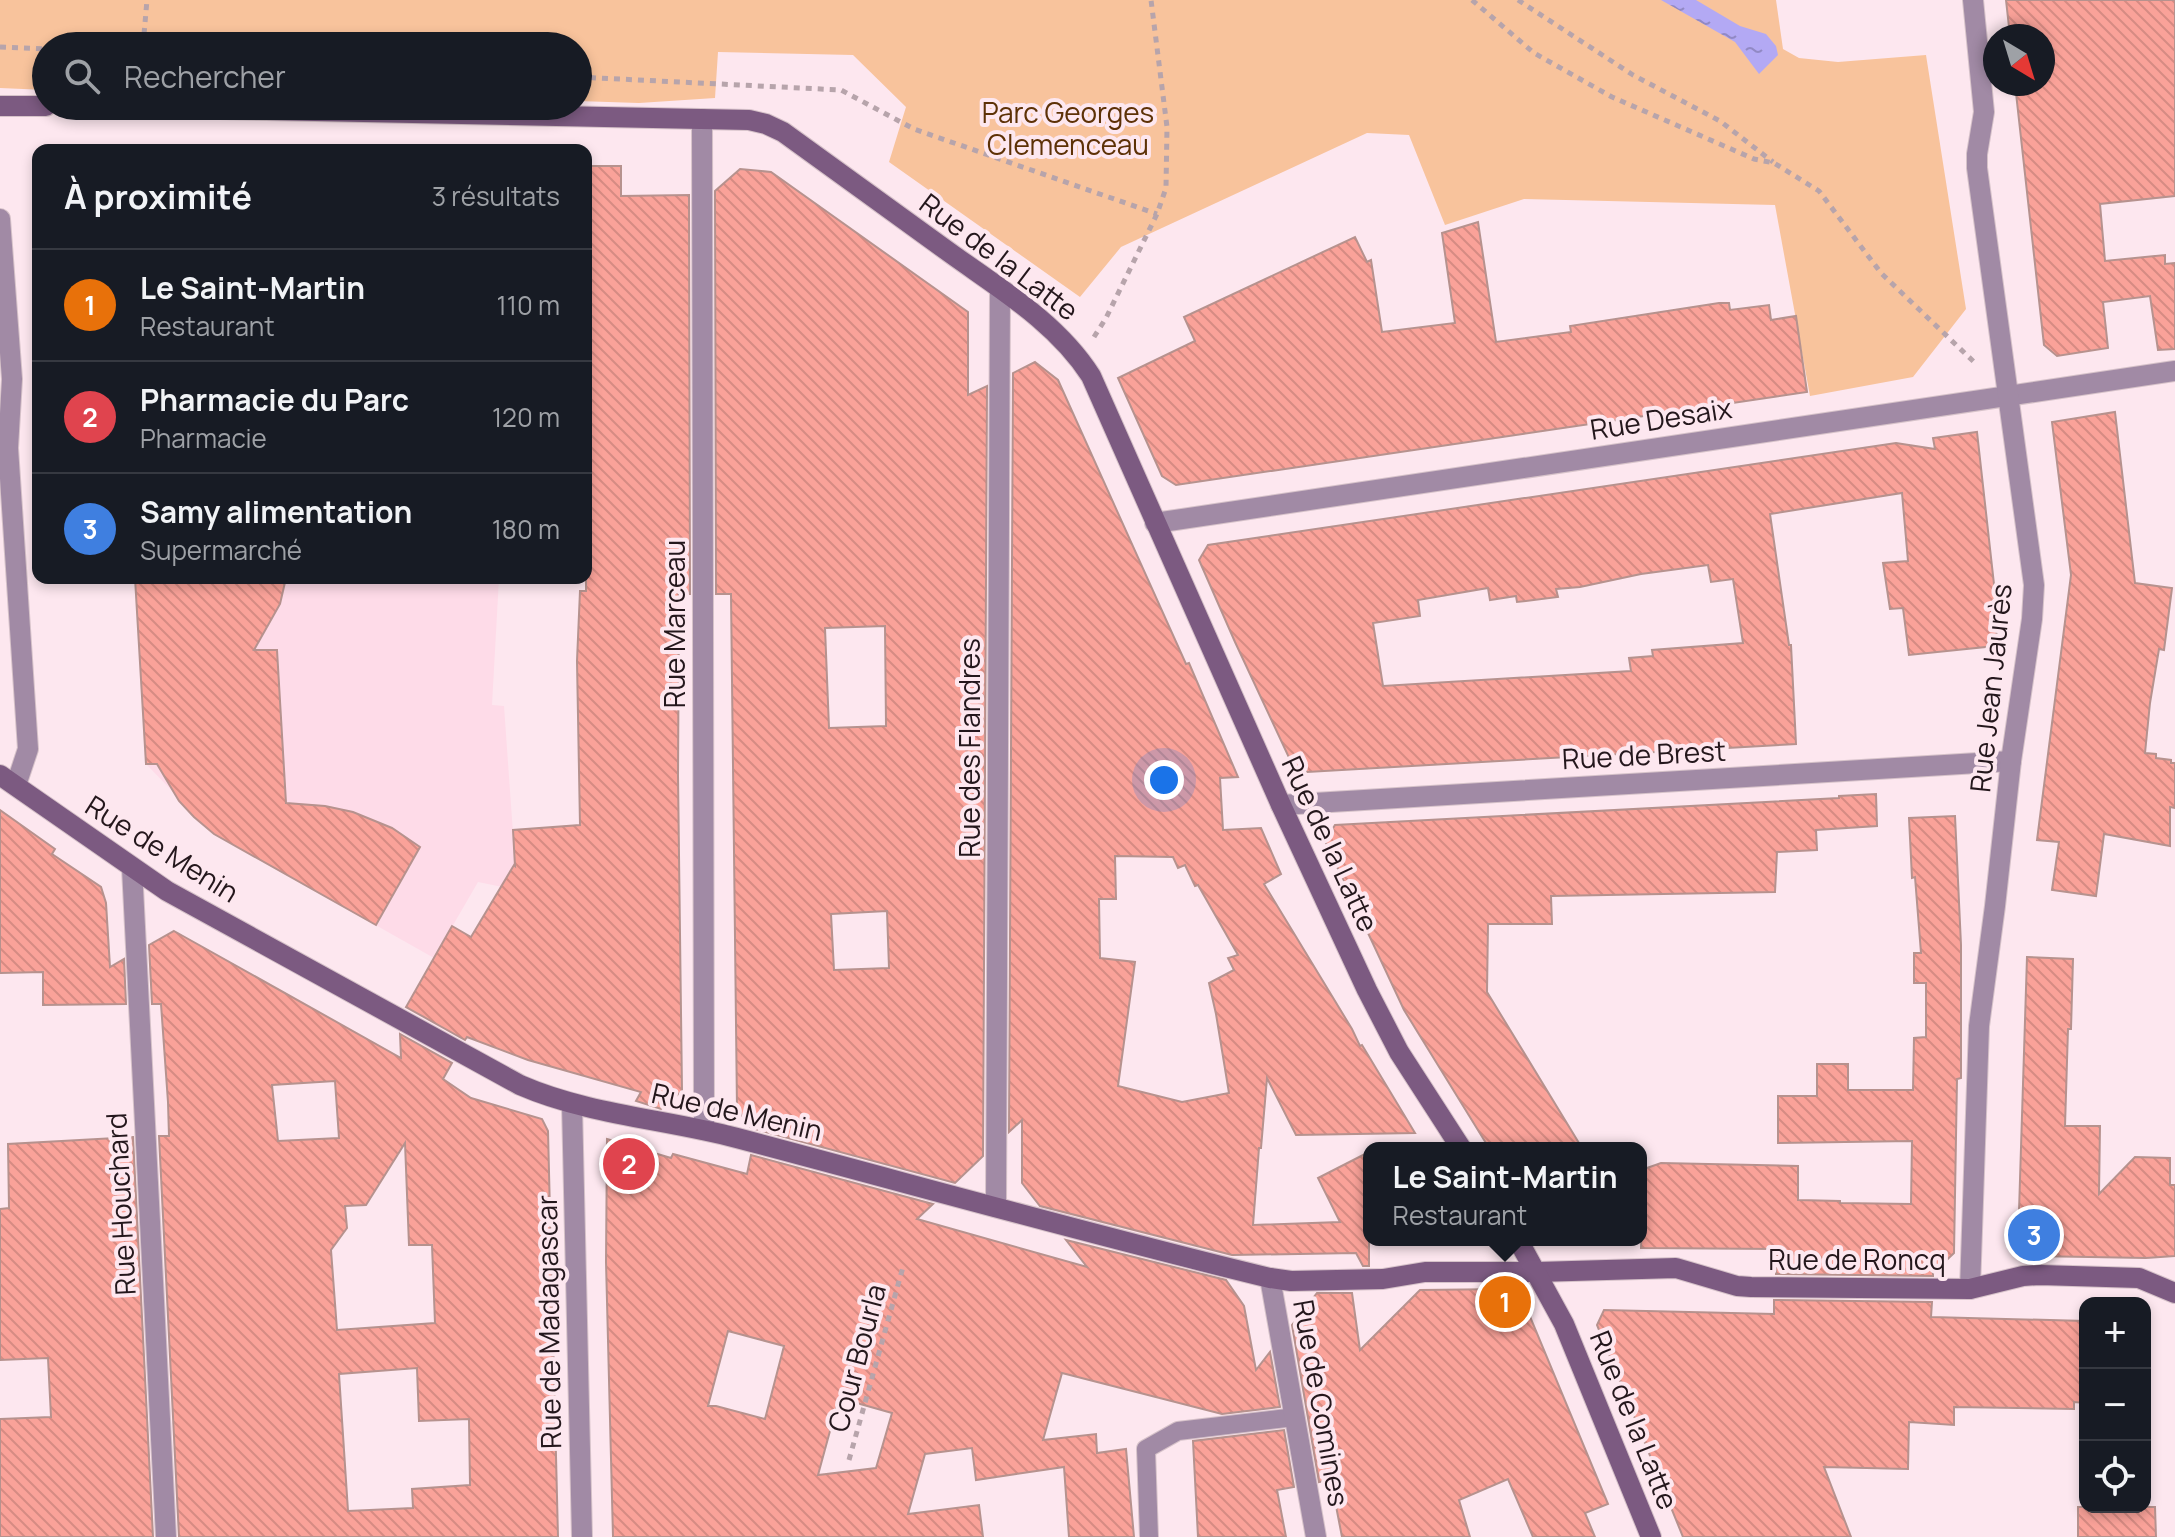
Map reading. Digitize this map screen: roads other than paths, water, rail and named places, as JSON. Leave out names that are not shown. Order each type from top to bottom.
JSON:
[{"type":"street","name":"Rue Jean Jaurès","points":[[1970,1289],[1979,1026],[2034,585],[1977,168],[1984,112],[1973,0]]},
{"type":"street","points":[[0,106],[32,106]]},
{"type":"street","name":"Rue de la Latte","points":[[592,117],[749,120],[783,132],[1000,289],[1065,340],[1091,376],[1281,805],[1384,1025],[1457,1142]]},
{"type":"street","name":"Rue Marceau","points":[[702,119],[704,1130]]},
{"type":"street","points":[[0,219],[12,379],[8,448],[28,749],[8,780]]},
{"type":"street","name":"Rue des Flandres","points":[[996,1207],[1000,289]]},
{"type":"street","name":"Rue Desaix","points":[[1155,523],[2175,371]]},
{"type":"street","name":"Rue de Brest","points":[[1281,805],[2011,761]]},
{"type":"street","name":"Rue de Menin","points":[[8,780],[167,891],[520,1085],[572,1105],[704,1130],[1270,1278],[1291,1281],[1383,1279],[1425,1272],[1537,1272]]},
{"type":"street","name":"Rue Houchard","points":[[132,868],[166,1537]]},
{"type":"street","name":"Rue de Madagascar","points":[[572,1105],[582,1537]]},
{"type":"street","name":"Rue de la Latte","points":[[1522,1246],[1564,1324],[1651,1537]]},
{"type":"street","name":"Rue de Roncq","points":[[1537,1272],[1676,1268],[1737,1286],[1970,1289],[2023,1276],[2055,1275],[2139,1278],[2175,1293]]},
{"type":"street","name":"Rue de Comines","points":[[1270,1278],[1316,1537]]},
{"type":"lane","points":[[1149,1537],[1146,1449],[1178,1431],[1295,1417]]},
{"type":"water","points":[[1661,0],[1696,0],[1740,26],[1766,34],[1776,46],[1778,55],[1759,74],[1735,42]]},
{"type":"place","name":"Pharmacie du Parc","points":[[629,1164]]},
{"type":"place","name":"Samy alimentation","points":[[2034,1235]]},
{"type":"place","name":"Le Saint-Martin","points":[[1505,1302]]},
{"type":"park label","name":"Parc Georges Clemenceau","points":[[1068,129]]}]
